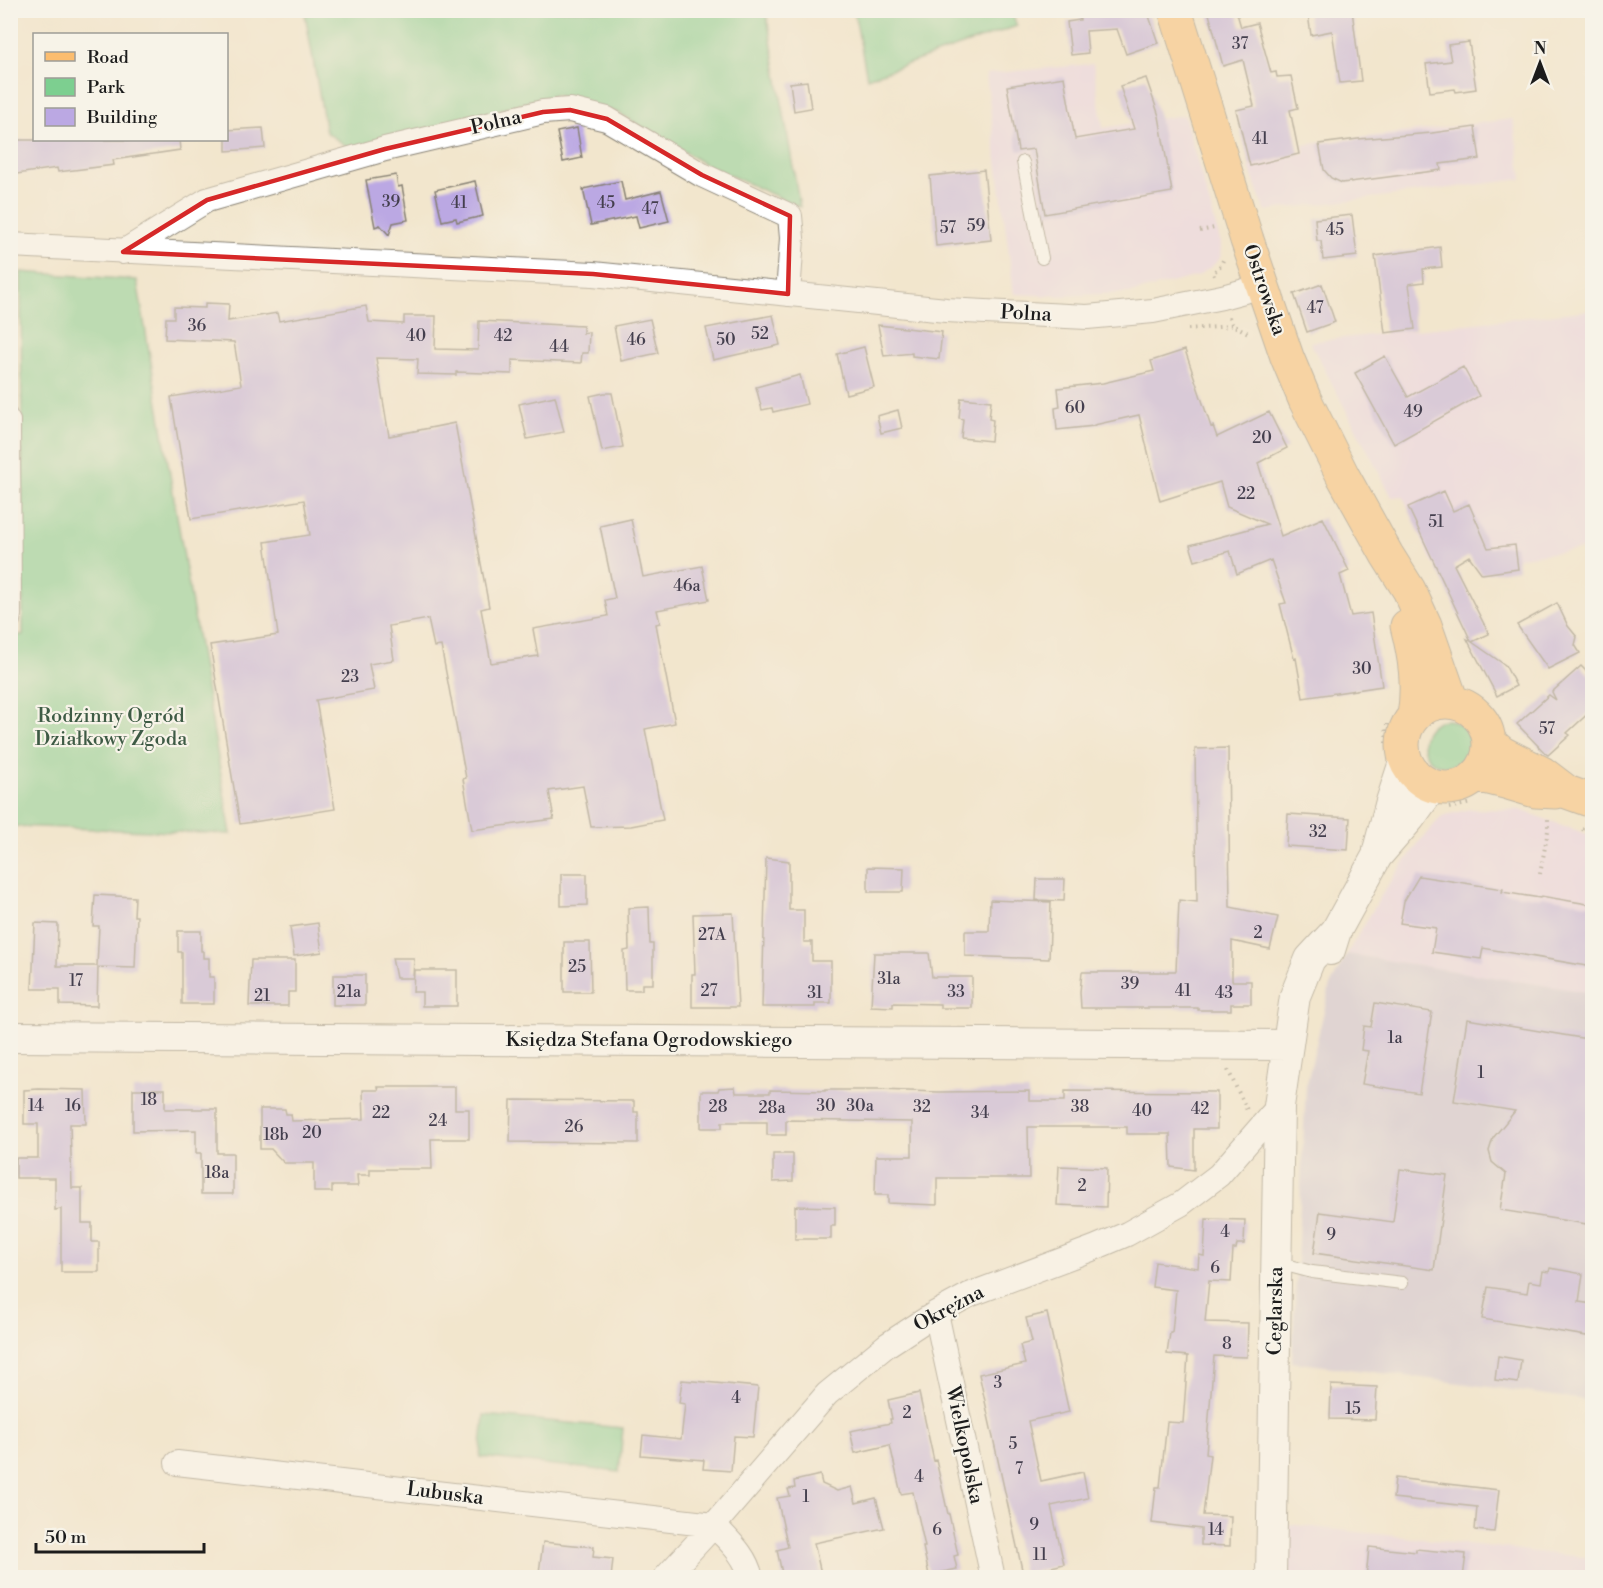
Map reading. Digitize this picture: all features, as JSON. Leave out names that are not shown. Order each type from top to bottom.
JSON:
[{"type":"main road","name":"Ostrowska","points":[[1175,10],[1287,357],[1305,400],[1343,476],[1386,555],[1409,590],[1425,626],[1452,702]]},
{"type":"main road","name":"Ostrowska","points":[[1386,555],[1414,652],[1417,696],[1401,715],[1408,725],[1403,742],[1395,752]]},
{"type":"main road","points":[[1401,715],[1452,702],[1474,712],[1482,722],[1489,742],[1486,761],[1476,789]]},
{"type":"main road","points":[[1489,742],[1502,753],[1542,773],[1569,803]]},
{"type":"main road","points":[[1395,752],[1413,773],[1440,797]]},
{"type":"main road","points":[[1440,797],[1440,788],[1453,788],[1466,783],[1476,789],[1505,782],[1569,803]]},
{"type":"street","name":"Polna","points":[[123,252],[207,200],[384,149],[543,112],[570,110],[607,119],[702,175],[790,216],[792,238],[788,294]]},
{"type":"street","name":"Polna","points":[[10,245],[593,274],[946,310],[1087,317],[1153,311],[1263,286]]},
{"type":"street","name":"Ceglarska","points":[[1377,856],[1390,806],[1395,752]]},
{"type":"street","name":"Ceglarska","points":[[1271,1578],[1279,1106],[1288,1045],[1312,1003],[1336,931],[1377,856],[1410,818],[1440,797]]},
{"type":"street","name":"Księdza Stefana Ogrodowskiego","points":[[10,1037],[1288,1045]]},
{"type":"street","name":"Okrężna","points":[[665,1578],[827,1394],[887,1345],[936,1313],[969,1295],[1119,1238],[1181,1204],[1219,1174],[1279,1106]]},
{"type":"street","name":"Wielkopolska","points":[[936,1313],[993,1578]]},
{"type":"street","name":"Lubuska","points":[[177,1463],[714,1525]]},
{"type":"street","points":[[714,1525],[738,1551],[751,1578]]},
{"type":"lane","points":[[1023,162],[1042,258]]},
{"type":"lane","points":[[10,413],[14,420],[15,615],[14,621],[10,624]]},
{"type":"lane","points":[[1276,1263],[1312,1272],[1402,1283]]},
{"type":"path","points":[[1200,231],[1222,226]]},
{"type":"path","points":[[1395,752],[1401,715]]},
{"type":"path","points":[[1440,797],[1465,804],[1476,789]]},
{"type":"path","points":[[1540,874],[1548,831],[1569,803]]},
{"type":"path","points":[[1224,1062],[1248,1112]]},
{"type":"highlighted area","points":[[570,110],[607,119],[702,175],[790,216],[788,294],[593,274],[123,252],[207,200],[385,149],[543,112]]},
{"type":"shaded area","points":[[1093,64],[1103,128],[1184,115],[1221,244],[1220,258],[1198,276],[1131,293],[1064,296],[1014,294],[986,74]]},
{"type":"shaded area","points":[[1513,119],[1522,179],[1265,211],[1249,167],[1305,154],[1303,145]]},
{"type":"shaded area","points":[[1592,310],[1592,548],[1487,561],[1469,549],[1433,564],[1403,496],[1392,497],[1310,342]]},
{"type":"shaded area","points":[[1470,809],[1520,810],[1592,836],[1592,993],[1347,954],[1384,891],[1420,841],[1442,816]]},
{"type":"shaded area","points":[[1347,954],[1592,993],[1592,1401],[1292,1362],[1306,1087],[1330,986]]},
{"type":"shaded area","points":[[1287,1524],[1592,1558],[1592,1577],[1287,1577]]},
{"type":"green space","points":[[327,10],[766,11],[800,207],[705,164],[619,113],[555,95],[351,149],[326,132],[305,14]]},
{"type":"green space","points":[[854,11],[1011,11],[1017,26],[867,78]]},
{"type":"green space","name":"Rodzinny Ogród Działkowy Zgoda","points":[[21,272],[137,280],[231,834],[11,826],[11,635],[23,635]]},
{"type":"green space","points":[[1446,720],[1462,727],[1469,743],[1462,759],[1446,766],[1430,759],[1423,743],[1430,727]]},
{"type":"green space","points":[[484,1415],[623,1428],[619,1472],[480,1457]]},
{"type":"building","points":[[1078,10],[1118,10],[1120,16],[1147,10],[1158,43],[1126,54],[1117,29],[1086,31],[1088,53],[1071,55],[1067,22],[1080,20]]},
{"type":"building","points":[[1208,10],[1236,10],[1241,27],[1257,23],[1271,73],[1276,72],[1277,77],[1291,76],[1298,108],[1290,110],[1299,154],[1250,166],[1236,110],[1254,106],[1243,60],[1223,66]]},
{"type":"building","points":[[1328,10],[1352,10],[1361,81],[1340,83],[1332,31],[1311,35],[1308,14]]},
{"type":"building","points":[[1469,42],[1476,89],[1430,92],[1426,64],[1451,61],[1448,45]]},
{"type":"building","points":[[1064,77],[1075,139],[1134,129],[1120,86],[1146,78],[1159,116],[1172,192],[1045,214],[1034,149],[1018,151],[1007,86]]},
{"type":"building","points":[[807,81],[811,108],[794,111],[790,83]]},
{"type":"building","points":[[1475,127],[1480,159],[1440,164],[1441,170],[1342,183],[1331,178],[1324,170],[1319,144]]},
{"type":"building","points":[[263,128],[265,148],[226,151],[228,130]]},
{"type":"building","points":[[577,128],[582,158],[563,162],[557,132]]},
{"type":"building","points":[[10,140],[179,141],[180,150],[113,160],[114,165],[58,172],[57,168],[10,175]]},
{"type":"building","points":[[984,170],[991,240],[936,246],[930,176]]},
{"type":"building","points":[[396,175],[398,187],[402,186],[408,220],[393,223],[389,235],[380,225],[375,227],[366,180]]},
{"type":"building","points":[[475,181],[483,216],[457,222],[456,218],[442,221],[435,190]]},
{"type":"building","points":[[621,181],[625,200],[661,191],[669,221],[639,228],[636,216],[591,225],[583,189]]},
{"type":"building","points":[[1352,215],[1357,256],[1323,260],[1321,241],[1317,241],[1315,219]]},
{"type":"building","points":[[1440,247],[1442,267],[1423,269],[1424,282],[1409,284],[1415,329],[1385,333],[1375,256]]},
{"type":"building","points":[[1322,284],[1335,322],[1307,332],[1294,294]]},
{"type":"building","points":[[205,303],[229,304],[228,321],[277,313],[279,321],[366,306],[369,322],[404,324],[404,316],[436,316],[435,349],[478,350],[479,321],[583,326],[583,333],[589,332],[588,353],[582,353],[581,363],[512,360],[512,374],[456,372],[456,375],[417,374],[418,359],[376,358],[389,436],[455,423],[489,607],[481,609],[491,663],[538,656],[533,629],[608,616],[605,600],[615,598],[600,526],[631,519],[643,577],[702,566],[709,600],[657,610],[660,623],[656,624],[675,723],[645,729],[663,820],[631,826],[591,827],[583,786],[549,791],[554,819],[472,830],[463,779],[466,778],[441,646],[434,647],[428,619],[389,626],[394,660],[369,664],[374,690],[316,700],[335,809],[240,824],[210,645],[278,635],[265,542],[310,535],[304,500],[191,519],[171,397],[241,385],[234,342],[165,339],[166,318],[174,318],[174,307],[205,308]]},
{"type":"building","points":[[773,315],[780,345],[713,360],[706,328]]},
{"type":"building","points":[[650,319],[658,353],[621,361],[614,326]]},
{"type":"building","points":[[878,325],[942,332],[939,359],[912,356],[912,353],[884,356]]},
{"type":"building","points":[[864,347],[874,387],[846,394],[837,354]]},
{"type":"building","points":[[1185,350],[1211,427],[1213,426],[1217,437],[1269,412],[1287,448],[1258,463],[1281,536],[1323,518],[1349,571],[1340,575],[1351,616],[1371,613],[1382,686],[1303,698],[1296,658],[1294,659],[1280,604],[1286,603],[1271,560],[1237,574],[1230,551],[1195,561],[1190,545],[1267,524],[1227,507],[1220,482],[1160,501],[1139,415],[1094,426],[1057,430],[1055,408],[1060,407],[1058,388],[1103,383],[1154,371],[1151,361]]},
{"type":"building","points":[[1385,356],[1408,397],[1463,367],[1479,396],[1394,444],[1355,373]]},
{"type":"building","points":[[800,375],[807,404],[773,412],[772,408],[762,410],[756,387]]},
{"type":"building","points":[[612,393],[623,447],[602,451],[590,396]]},
{"type":"building","points":[[555,396],[564,432],[527,439],[519,404]]},
{"type":"building","points":[[961,398],[991,401],[989,419],[993,420],[991,441],[961,438],[963,419],[959,418]]},
{"type":"building","points":[[898,410],[902,428],[881,433],[877,416]]},
{"type":"building","points":[[1444,491],[1453,511],[1469,504],[1488,548],[1515,545],[1518,569],[1482,574],[1469,556],[1454,565],[1489,634],[1472,642],[1505,665],[1516,686],[1497,696],[1467,639],[1471,641],[1408,507]]},
{"type":"building","points":[[1557,603],[1568,626],[1577,637],[1575,645],[1580,653],[1548,669],[1517,625]]},
{"type":"building","points":[[1581,666],[1593,678],[1593,709],[1567,733],[1570,735],[1548,755],[1517,724],[1549,695],[1556,700],[1552,692]]},
{"type":"building","points":[[1228,748],[1230,907],[1278,917],[1270,949],[1232,941],[1232,981],[1251,981],[1251,1004],[1231,1004],[1231,1010],[1081,1008],[1082,972],[1176,971],[1179,900],[1197,902],[1195,749]]},
{"type":"building","points":[[1288,814],[1350,818],[1348,850],[1286,846]]},
{"type":"building","points":[[766,858],[789,861],[789,910],[804,910],[804,942],[812,942],[812,961],[831,961],[831,1003],[815,1003],[815,1007],[762,1007]]},
{"type":"building","points":[[868,867],[904,868],[903,892],[868,892]]},
{"type":"building","points":[[561,874],[587,874],[587,905],[561,906]]},
{"type":"building","points":[[1419,876],[1503,889],[1502,892],[1593,905],[1593,967],[1483,948],[1481,959],[1432,952],[1436,928],[1400,923],[1404,901]]},
{"type":"building","points":[[1037,879],[1065,879],[1064,901],[1036,900]]},
{"type":"building","points":[[95,895],[135,897],[134,916],[137,916],[135,968],[98,967],[97,1006],[60,1005],[60,989],[32,989],[35,923],[58,924],[57,966],[97,966],[99,926],[93,926]]},
{"type":"building","points":[[990,900],[1051,902],[1049,959],[965,956],[965,931],[989,931]]},
{"type":"building","points":[[649,907],[650,944],[653,944],[653,984],[642,984],[642,990],[625,990],[624,951],[629,950],[628,908]]},
{"type":"building","points":[[733,913],[738,1007],[692,1007],[692,974],[695,974],[693,914]]},
{"type":"building","points":[[318,923],[322,952],[294,956],[290,927]]},
{"type":"building","points":[[178,931],[201,931],[201,951],[203,951],[203,958],[209,958],[209,977],[214,977],[214,1004],[182,1004],[182,952],[178,952]]},
{"type":"building","points":[[564,942],[590,942],[591,992],[564,992]]},
{"type":"building","points":[[874,953],[929,953],[932,977],[972,977],[972,1008],[940,1008],[940,1004],[893,1003],[893,1007],[871,1006]]},
{"type":"building","points":[[392,958],[414,958],[413,978],[396,978]]},
{"type":"building","points":[[251,960],[295,960],[295,992],[288,992],[288,1006],[249,1006]]},
{"type":"building","points":[[414,970],[457,970],[457,1006],[422,1006],[422,992],[413,992]]},
{"type":"building","points":[[333,975],[365,975],[365,1005],[333,1005]]},
{"type":"building","points":[[1375,1003],[1432,1012],[1419,1093],[1362,1084],[1368,1051],[1361,1050],[1364,1026],[1371,1027]]},
{"type":"building","points":[[1467,1019],[1593,1040],[1593,1225],[1500,1210],[1506,1174],[1492,1162],[1489,1151],[1493,1138],[1515,1111],[1454,1101]]},
{"type":"building","points":[[378,1087],[455,1087],[455,1109],[469,1109],[469,1139],[431,1139],[432,1169],[370,1169],[370,1175],[357,1175],[358,1186],[332,1186],[332,1192],[314,1192],[314,1163],[284,1163],[271,1149],[260,1149],[260,1109],[285,1109],[286,1114],[291,1114],[292,1121],[364,1119],[363,1090],[379,1090]]},
{"type":"building","points":[[735,1087],[736,1093],[770,1093],[770,1090],[1029,1091],[1029,1101],[1065,1101],[1065,1091],[1217,1092],[1217,1129],[1194,1129],[1194,1170],[1171,1167],[1170,1134],[1127,1134],[1127,1127],[1028,1127],[1029,1178],[937,1178],[937,1205],[888,1203],[888,1195],[875,1195],[876,1156],[912,1156],[912,1122],[786,1120],[786,1135],[767,1135],[767,1122],[722,1122],[722,1128],[701,1128],[701,1091],[718,1091],[719,1088]]},
{"type":"building","points":[[133,1089],[165,1089],[165,1109],[217,1109],[217,1153],[233,1153],[233,1194],[201,1194],[201,1153],[196,1153],[196,1130],[133,1131]]},
{"type":"building","points":[[24,1090],[85,1090],[86,1124],[70,1124],[72,1188],[82,1188],[82,1223],[92,1223],[92,1242],[99,1242],[99,1272],[61,1272],[61,1209],[55,1210],[55,1178],[16,1178],[16,1158],[38,1158],[38,1124],[24,1124]]},
{"type":"building","points":[[511,1100],[634,1101],[634,1112],[638,1112],[638,1143],[510,1142]]},
{"type":"building","points":[[773,1154],[793,1154],[793,1181],[773,1182]]},
{"type":"building","points":[[1059,1166],[1107,1168],[1106,1207],[1057,1205]]},
{"type":"building","points":[[1400,1169],[1447,1175],[1434,1270],[1314,1253],[1320,1212],[1393,1222]]},
{"type":"building","points":[[795,1206],[835,1207],[835,1226],[831,1226],[831,1239],[795,1239]]},
{"type":"building","points":[[1206,1219],[1245,1220],[1244,1244],[1237,1244],[1236,1249],[1233,1249],[1231,1282],[1209,1281],[1205,1322],[1248,1323],[1247,1357],[1214,1356],[1206,1454],[1210,1455],[1203,1515],[1231,1516],[1230,1546],[1201,1545],[1201,1529],[1152,1523],[1156,1487],[1160,1487],[1167,1422],[1183,1423],[1188,1356],[1167,1354],[1170,1333],[1172,1333],[1176,1290],[1152,1287],[1155,1262],[1198,1268],[1199,1255],[1204,1256]]},
{"type":"building","points":[[1550,1268],[1583,1274],[1579,1302],[1593,1304],[1593,1337],[1482,1319],[1488,1287],[1527,1293],[1529,1281],[1541,1283],[1543,1271],[1549,1272]]},
{"type":"building","points":[[1047,1313],[1069,1412],[1028,1421],[1041,1481],[1083,1472],[1088,1498],[1051,1506],[1064,1564],[1023,1574],[979,1374],[1025,1364],[1020,1345],[1032,1342],[1026,1318]]},
{"type":"building","points":[[1498,1356],[1521,1360],[1518,1383],[1495,1380]]},
{"type":"building","points":[[682,1380],[758,1387],[753,1437],[734,1436],[731,1471],[703,1469],[704,1460],[641,1455],[643,1435],[681,1439],[685,1404],[679,1403]]},
{"type":"building","points":[[1331,1385],[1377,1387],[1375,1420],[1330,1419]]},
{"type":"building","points":[[919,1393],[958,1555],[954,1556],[957,1569],[929,1575],[913,1492],[901,1494],[890,1445],[855,1453],[850,1431],[891,1423],[888,1400]]},
{"type":"building","points":[[820,1475],[822,1484],[837,1491],[852,1487],[856,1503],[876,1498],[884,1528],[814,1543],[822,1578],[783,1578],[777,1550],[788,1547],[777,1498],[790,1496],[788,1489],[795,1488],[794,1481]]},
{"type":"building","points":[[1395,1478],[1499,1490],[1494,1532],[1475,1530],[1477,1507],[1393,1498]]},
{"type":"building","points":[[543,1542],[594,1547],[593,1557],[613,1559],[611,1578],[567,1578],[539,1573]]},
{"type":"building","points":[[1369,1547],[1466,1554],[1463,1578],[1366,1578]]}]
